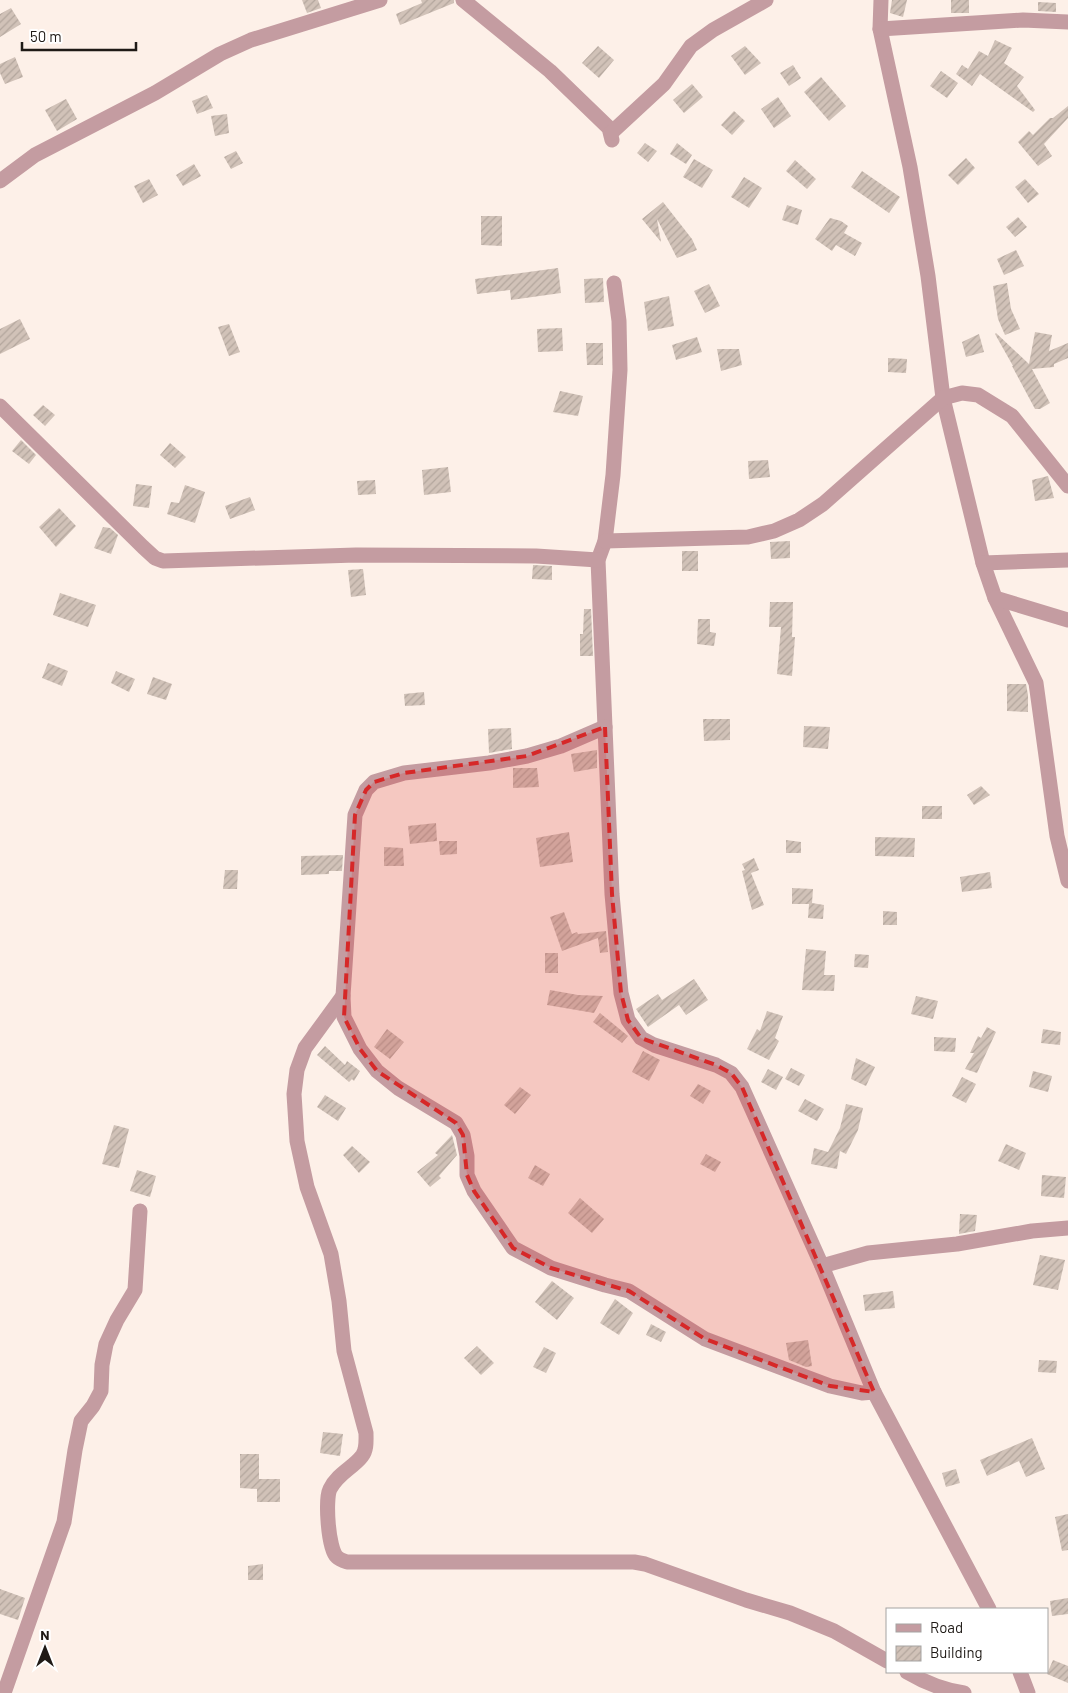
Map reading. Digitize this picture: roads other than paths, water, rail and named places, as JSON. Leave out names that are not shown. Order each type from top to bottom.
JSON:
[{"type":"street","points":[[0,181],[35,155],[155,93],[220,54],[251,40],[380,0]]},
{"type":"street","points":[[463,0],[550,71],[609,128],[612,137],[664,84],[691,46],[713,30],[766,0]]},
{"type":"street","points":[[881,0],[880,29],[910,167],[928,276],[944,398],[983,563],[995,598],[1036,683],[1057,836],[1068,881]]},
{"type":"street","points":[[880,29],[1023,20],[1068,22]]},
{"type":"street","points":[[614,283],[619,321],[620,370],[613,475],[605,541],[598,560],[612,894],[621,993],[628,1020],[641,1038],[654,1045],[716,1065],[731,1073],[742,1087],[822,1266],[874,1392],[988,1608]]},
{"type":"street","points":[[605,541],[748,537],[774,531],[799,520],[823,504],[944,398],[962,393],[978,395],[1012,416],[1068,486]]},
{"type":"street","points":[[0,406],[143,547],[155,558],[163,561],[356,555],[536,556],[598,560]]},
{"type":"street","points":[[983,563],[1068,560]]},
{"type":"street","points":[[995,598],[1068,620]]},
{"type":"street","points":[[605,728],[561,746],[527,756],[489,763],[404,773],[374,782],[366,790],[355,815],[343,996],[344,1017],[360,1049],[377,1072],[398,1088],[456,1123],[463,1135],[466,1149],[467,1175],[474,1191],[513,1248],[550,1268],[605,1286],[629,1291],[704,1339],[830,1386],[862,1393],[874,1392]]},
{"type":"street","points":[[343,996],[305,1048],[297,1070],[294,1094],[297,1141],[307,1187],[331,1254],[339,1301],[344,1351],[366,1433],[366,1447],[362,1456],[339,1476],[329,1490],[328,1506],[331,1546],[336,1556],[347,1562],[634,1562],[645,1564],[746,1600],[790,1613],[834,1631],[886,1659]]},
{"type":"street","points":[[4,1693],[64,1522],[81,1421],[93,1406],[100,1391],[106,1344],[117,1320],[135,1290],[140,1211]]},
{"type":"street","points":[[822,1266],[868,1252],[957,1244],[1032,1231],[1068,1228]]},
{"type":"street","points":[[909,1673],[944,1688],[964,1693]]},
{"type":"street","points":[[1020,1673],[1028,1693]]}]
